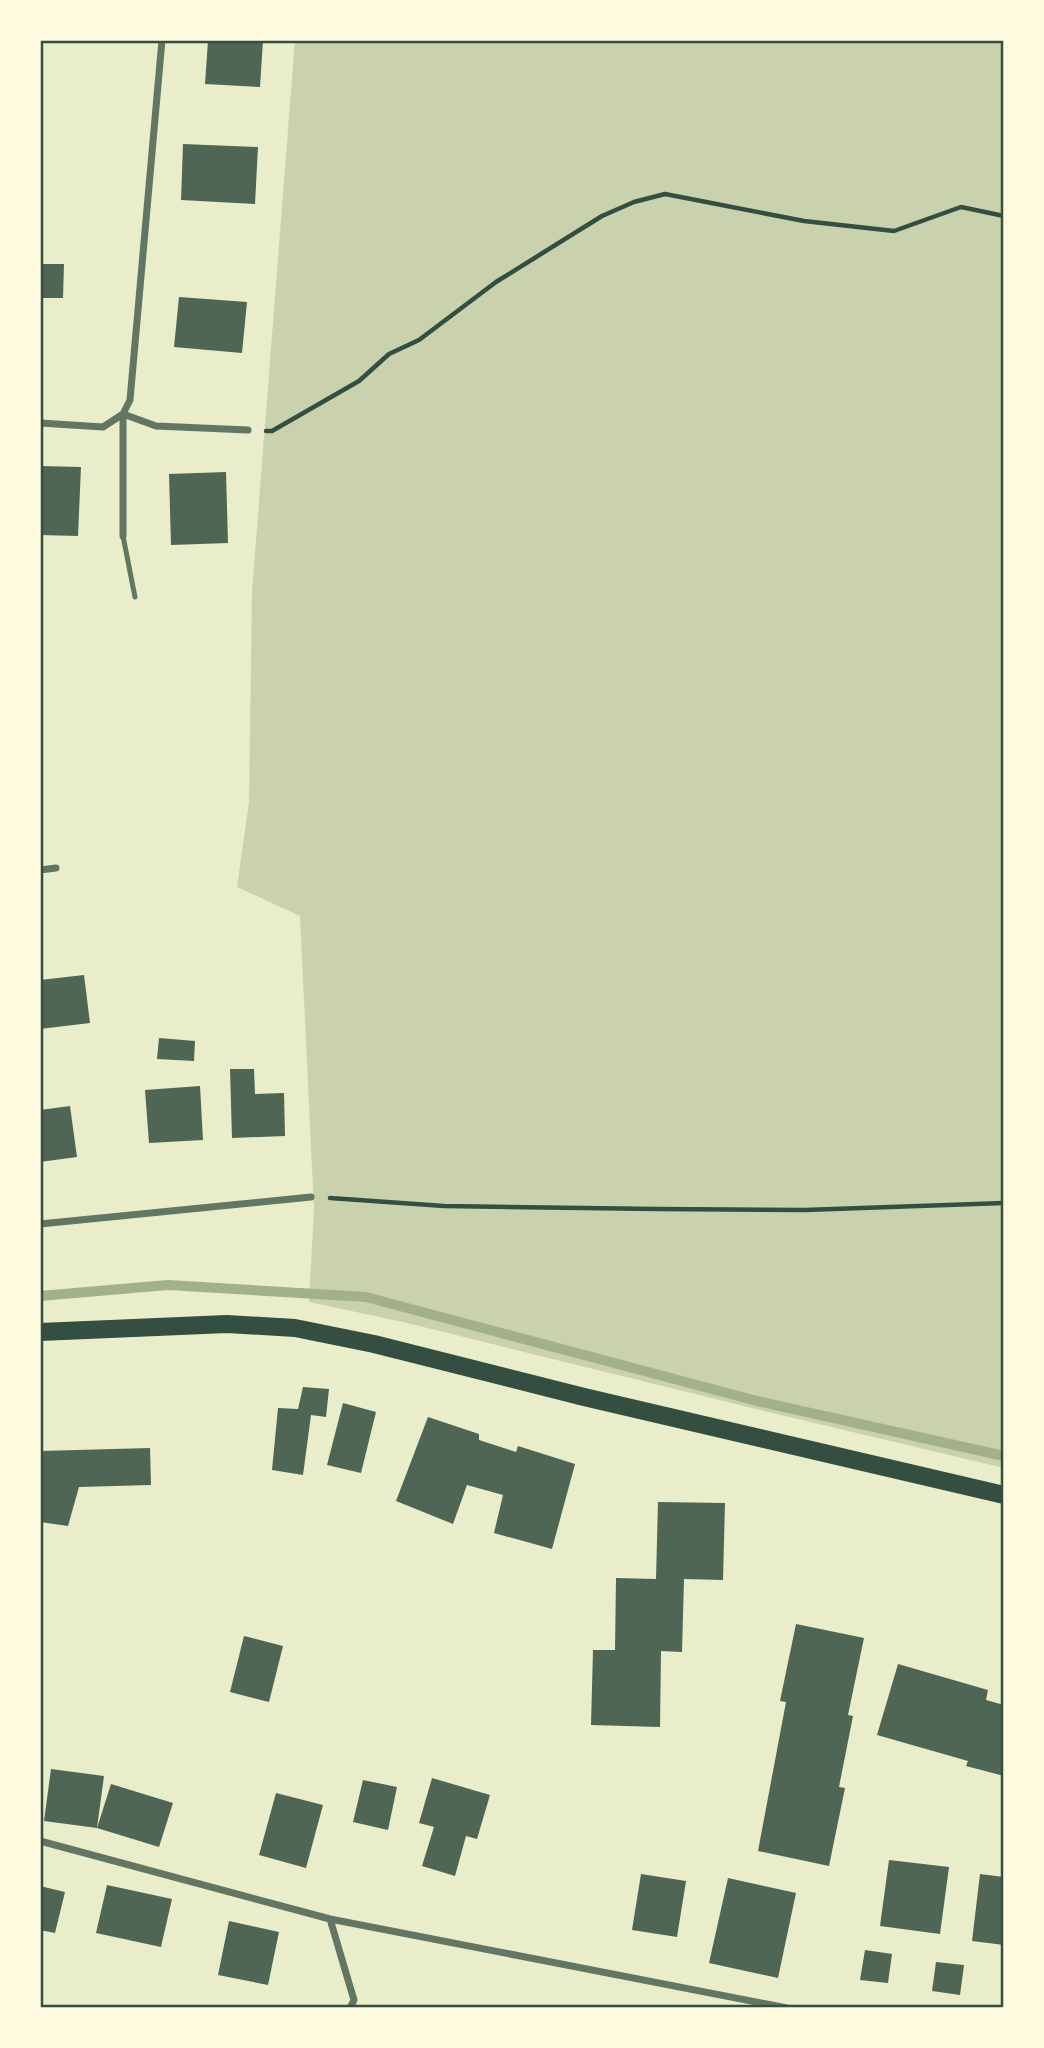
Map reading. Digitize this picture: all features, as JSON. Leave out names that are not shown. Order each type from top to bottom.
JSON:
[{"type":"main road","points":[[40,1332],[227,1324],[295,1328],[374,1344],[584,1397],[1004,1495]]},
{"type":"street","points":[[123,536],[123,414],[130,400],[162,40]]},
{"type":"street","points":[[40,423],[103,427],[123,414]]},
{"type":"street","points":[[123,414],[156,426],[248,430]]},
{"type":"street","points":[[40,870],[57,868]]},
{"type":"street","points":[[40,1224],[311,1197]]},
{"type":"street","points":[[40,1841],[330,1919],[787,2008]]},
{"type":"street","points":[[330,1919],[354,2000],[350,2008]]},
{"type":"lane","points":[[123,536],[135,597]]},
{"type":"path","points":[[248,430],[272,431],[359,381],[389,354],[419,340],[496,282],[602,216],[634,202],[665,194],[804,221],[894,231],[961,207],[1004,216]]},
{"type":"path","points":[[311,1197],[444,1206],[657,1209],[805,1210],[1004,1203]]},
{"type":"green space","points":[[295,40],[1004,40],[1004,1468],[403,1322],[309,1302],[314,1209],[300,916],[237,887],[249,802],[252,592]]},
{"type":"building","points":[[208,40],[263,40],[260,87],[205,84]]},
{"type":"building","points":[[183,144],[258,147],[255,204],[181,200]]},
{"type":"building","points":[[40,264],[64,264],[63,298],[40,298]]},
{"type":"building","points":[[179,297],[247,302],[242,353],[174,347]]},
{"type":"building","points":[[40,466],[81,467],[78,536],[40,535]]},
{"type":"building","points":[[226,472],[228,543],[171,545],[169,474]]},
{"type":"building","points":[[84,975],[90,1023],[40,1029],[40,980]]},
{"type":"building","points":[[159,1038],[195,1041],[194,1061],[157,1059]]},
{"type":"building","points":[[230,1069],[254,1069],[255,1094],[284,1093],[285,1136],[232,1138]]},
{"type":"building","points":[[200,1086],[203,1140],[149,1143],[145,1090]]},
{"type":"building","points":[[70,1106],[77,1157],[40,1162],[40,1110]]},
{"type":"building","points":[[303,1387],[329,1389],[326,1417],[311,1415],[303,1475],[272,1470],[278,1408],[298,1409]]},
{"type":"building","points":[[343,1403],[376,1412],[361,1473],[327,1465]]},
{"type":"building","points":[[428,1417],[479,1434],[479,1440],[516,1452],[518,1446],[575,1464],[552,1549],[494,1533],[503,1495],[467,1485],[453,1524],[396,1501]]},
{"type":"building","points":[[150,1448],[151,1485],[79,1487],[68,1526],[40,1522],[40,1451]]},
{"type":"building","points":[[658,1502],[725,1503],[723,1580],[684,1579],[682,1652],[661,1651],[660,1727],[591,1725],[593,1650],[615,1650],[616,1578],[656,1579]]},
{"type":"building","points":[[796,1624],[864,1638],[848,1715],[853,1716],[839,1787],[845,1788],[829,1866],[758,1851],[786,1702],[780,1701]]},
{"type":"building","points":[[244,1636],[283,1646],[269,1702],[230,1692]]},
{"type":"building","points":[[898,1664],[988,1690],[986,1700],[1004,1705],[1004,1776],[966,1766],[968,1761],[877,1735]]},
{"type":"building","points":[[51,1769],[104,1776],[97,1828],[44,1821]]},
{"type":"building","points":[[432,1778],[490,1795],[477,1839],[466,1836],[455,1876],[422,1866],[434,1827],[419,1823]]},
{"type":"building","points":[[363,1780],[397,1787],[388,1830],[353,1822]]},
{"type":"building","points":[[111,1784],[173,1803],[159,1847],[97,1828]]},
{"type":"building","points":[[276,1793],[323,1805],[306,1868],[259,1855]]},
{"type":"building","points":[[889,1860],[949,1867],[940,1934],[880,1926]]},
{"type":"building","points":[[641,1874],[686,1881],[677,1937],[632,1930]]},
{"type":"building","points":[[980,1874],[1004,1877],[1004,1945],[972,1941]]},
{"type":"building","points":[[728,1878],[796,1893],[778,1978],[709,1963]]},
{"type":"building","points":[[107,1885],[172,1899],[161,1947],[96,1933]]},
{"type":"building","points":[[40,1886],[65,1892],[55,1933],[40,1930]]},
{"type":"building","points":[[229,1921],[279,1932],[268,1985],[218,1975]]},
{"type":"building","points":[[865,1950],[892,1954],[888,1983],[860,1980]]},
{"type":"building","points":[[936,1962],[964,1965],[960,1995],[932,1991]]},
{"type":"waterway","points":[[40,1296],[168,1285],[366,1297],[757,1401],[1004,1456]]}]
